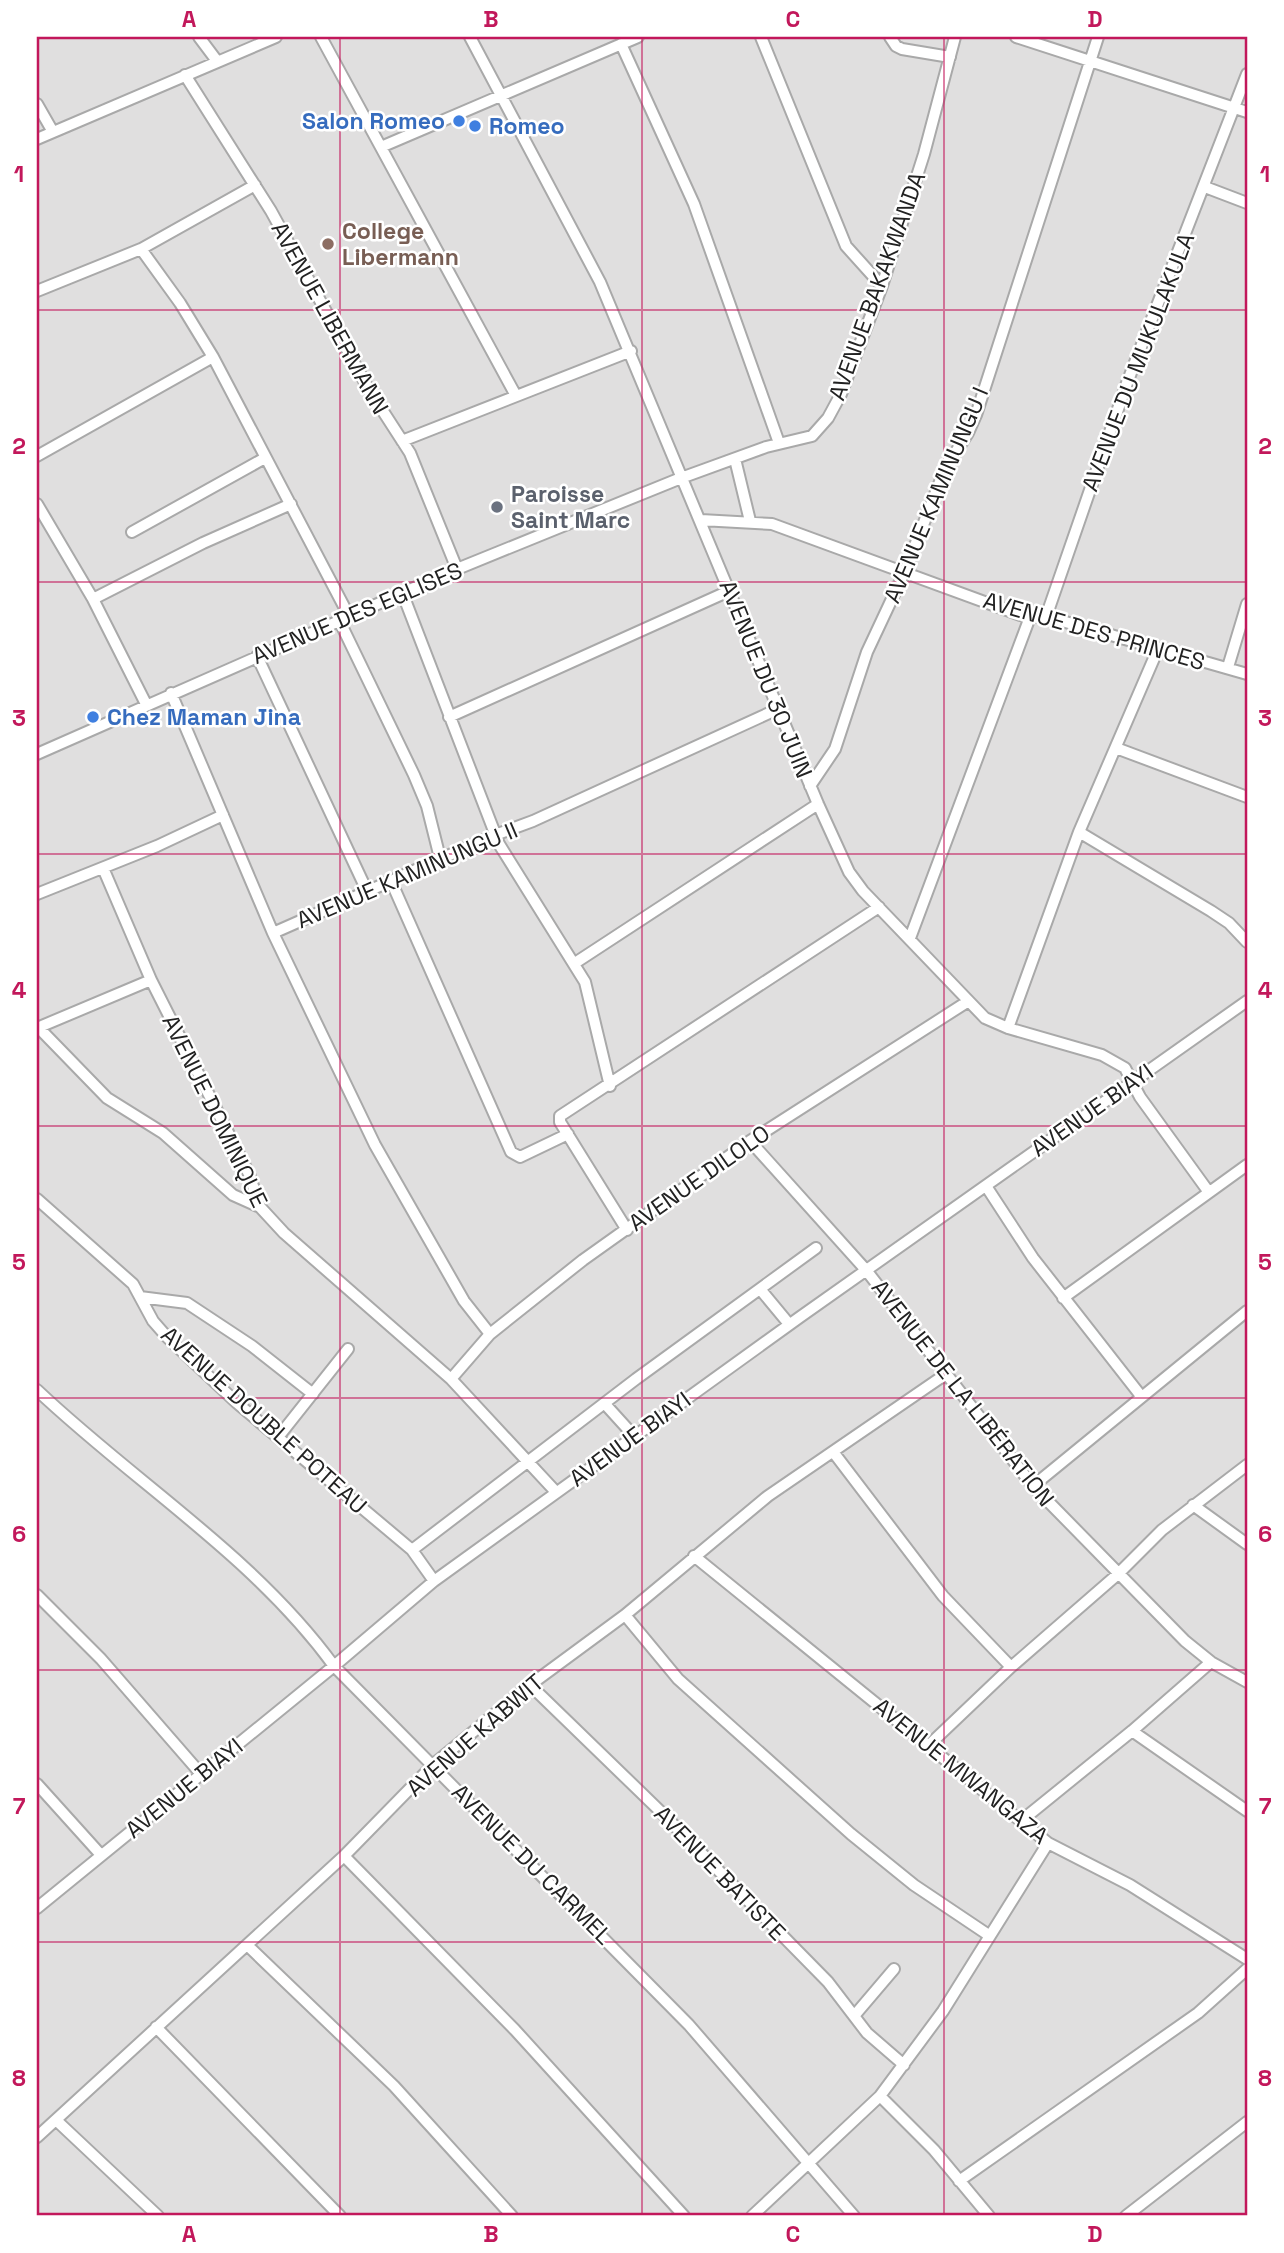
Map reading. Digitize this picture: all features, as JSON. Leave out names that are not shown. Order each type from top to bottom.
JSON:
[{"type":"street","points":[[199,37],[217,61]]},
{"type":"street","points":[[37,139],[276,37]]},
{"type":"street","points":[[321,37],[515,394]]},
{"type":"street","name":"AVENUE DU 30 JUIN","points":[[470,37],[574,230],[631,351],[681,478],[701,520],[810,786],[849,872],[967,1002],[985,1018],[1008,1028],[1102,1055],[1125,1068],[1140,1097],[1208,1191]]},
{"type":"street","points":[[381,147],[638,37]]},
{"type":"street","points":[[761,37],[846,246],[882,286]]},
{"type":"street","points":[[890,37],[896,46],[902,49],[950,57]]},
{"type":"street","name":"AVENUE BAKAKWANDA","points":[[681,478],[779,443],[812,436],[828,418],[855,359],[882,286],[924,154],[954,37]]},
{"type":"street","points":[[1016,37],[1247,112]]},
{"type":"street","name":"AVENUE KAMINUNGU I","points":[[810,786],[835,750],[867,652],[905,571],[945,469],[976,415],[1098,37]]},
{"type":"street","points":[[621,44],[694,204],[779,443]]},
{"type":"street","name":"AVENUE DU MUKULAKULA","points":[[1046,617],[1127,383],[1247,74]]},
{"type":"street","name":"AVENUE LIBERMANN","points":[[185,75],[255,185],[374,399],[420,473],[457,569]]},
{"type":"street","points":[[37,104],[53,132]]},
{"type":"street","points":[[37,292],[141,249],[255,185]]},
{"type":"street","points":[[1205,187],[1247,203]]},
{"type":"street","points":[[141,249],[180,303],[213,357],[291,503],[414,775],[427,806],[440,858]]},
{"type":"street","points":[[402,441],[515,394],[631,351]]},
{"type":"street","points":[[37,456],[213,357]]},
{"type":"street","points":[[132,532],[265,458]]},
{"type":"street","points":[[735,459],[750,521]]},
{"type":"street","name":"AVENUE DES EGLISES","points":[[37,754],[402,592],[681,478]]},
{"type":"street","points":[[93,599],[203,542],[291,503]]},
{"type":"street","points":[[37,504],[93,599],[146,704]]},
{"type":"street","name":"AVENUE DES PRINCES","points":[[701,520],[750,521],[792,530],[1030,617],[1046,617],[1247,674]]},
{"type":"street","points":[[402,592],[495,835],[575,963],[592,1000],[610,1086]]},
{"type":"street","points":[[449,717],[729,592]]},
{"type":"street","points":[[1228,667],[1247,604]]},
{"type":"street","points":[[910,938],[1030,617]]},
{"type":"street","points":[[1008,1028],[1079,832],[1158,649]]},
{"type":"street","points":[[257,656],[368,891]]},
{"type":"street","name":"AVENUE KAMINUNGU II","points":[[171,693],[272,933],[440,858],[546,816],[778,709]]},
{"type":"street","points":[[1116,748],[1247,797]]},
{"type":"street","points":[[575,963],[818,804]]},
{"type":"street","points":[[37,894],[223,815]]},
{"type":"street","points":[[1079,832],[1228,923],[1247,942]]},
{"type":"street","name":"AVENUE DOMINIQUE","points":[[103,868],[151,980],[244,1163],[260,1207],[284,1233],[451,1380],[531,1462],[556,1492]]},
{"type":"street","points":[[391,881],[511,1152],[520,1157],[533,1153],[568,1134]]},
{"type":"street","points":[[626,1230],[559,1119],[560,1116],[610,1086],[879,907]]},
{"type":"street","points":[[272,933],[367,1131],[464,1301],[490,1334]]},
{"type":"street","points":[[151,980],[37,1028],[107,1098],[163,1133],[233,1195],[260,1207]]},
{"type":"street","name":"AVENUE DILOLO","points":[[451,1380],[490,1334],[545,1288],[750,1141],[967,1002]]},
{"type":"street","name":"AVENUE BIAYI","points":[[37,1908],[434,1581],[789,1324],[1247,1002]]},
{"type":"street","name":"AVENUE DE LA LIBÉRATION","points":[[750,1141],[866,1270],[1033,1486],[1185,1641],[1210,1662],[1247,1682]]},
{"type":"street","points":[[1063,1298],[1247,1165]]},
{"type":"street","points":[[986,1186],[1063,1298],[1141,1396]]},
{"type":"street","name":"AVENUE DOUBLE POTEAU","points":[[37,1199],[114,1266],[140,1297],[153,1321],[167,1337],[237,1403],[412,1550],[434,1581]]},
{"type":"street","points":[[412,1550],[816,1248]]},
{"type":"street","points":[[760,1289],[789,1324]]},
{"type":"street","points":[[140,1297],[187,1303],[252,1346],[313,1394]]},
{"type":"street","points":[[1033,1486],[1141,1396],[1245,1318]]},
{"type":"street","points":[[279,1436],[348,1349]]},
{"type":"street","name":"AVENUE KABWIT","points":[[37,2137],[344,1856],[433,1765],[530,1685],[625,1615],[768,1496],[946,1374]]},
{"type":"street","name":"AVENUE DU CARMEL","points":[[37,1390],[248,1570],[304,1625],[334,1666],[690,2025],[854,2216]]},
{"type":"street","points":[[605,1404],[634,1436]]},
{"type":"street","points":[[834,1453],[943,1596],[1011,1667]]},
{"type":"street","points":[[929,1745],[1011,1667],[1118,1574],[1149,1542],[1247,1465]]},
{"type":"street","points":[[1193,1505],[1247,1544]]},
{"type":"street","name":"AVENUE MWANGAZA","points":[[694,1556],[1048,1843],[1130,1885],[1247,1959]]},
{"type":"street","points":[[37,1595],[101,1659],[201,1774]]},
{"type":"street","points":[[625,1615],[678,1679],[851,1833],[914,1885],[990,1936]]},
{"type":"street","points":[[1021,1821],[1132,1731],[1210,1662]]},
{"type":"street","name":"AVENUE BATISTE","points":[[530,1685],[828,1982],[867,2033],[904,2065]]},
{"type":"street","points":[[1132,1731],[1247,1811]]},
{"type":"street","points":[[37,1784],[101,1855]]},
{"type":"street","points":[[752,2216],[880,2096],[904,2065],[990,1936],[1048,1843]]},
{"type":"street","points":[[344,1856],[515,2030],[681,2215]]},
{"type":"street","points":[[247,1945],[394,2086],[512,2216]]},
{"type":"street","points":[[854,2015],[894,1969]]},
{"type":"street","points":[[959,2180],[1198,2013],[1247,1969]]},
{"type":"street","points":[[156,2027],[340,2216]]},
{"type":"street","points":[[880,2096],[928,2143],[989,2216]]},
{"type":"street","points":[[57,2121],[158,2216]]},
{"type":"street","points":[[1126,2216],[1247,2122]]},
{"type":"shaded area","points":[[37,37],[1247,37],[1247,2216],[37,2216]]},
{"type":"place","name":"Salon Romeo","points":[[459,121]]},
{"type":"place","name":"Romeo","points":[[475,126]]},
{"type":"place","name":"College Libermann","points":[[328,244]]},
{"type":"place","name":"Paroisse Saint Marc","points":[[497,507]]},
{"type":"place","name":"Chez Maman Jina","points":[[93,717]]}]
